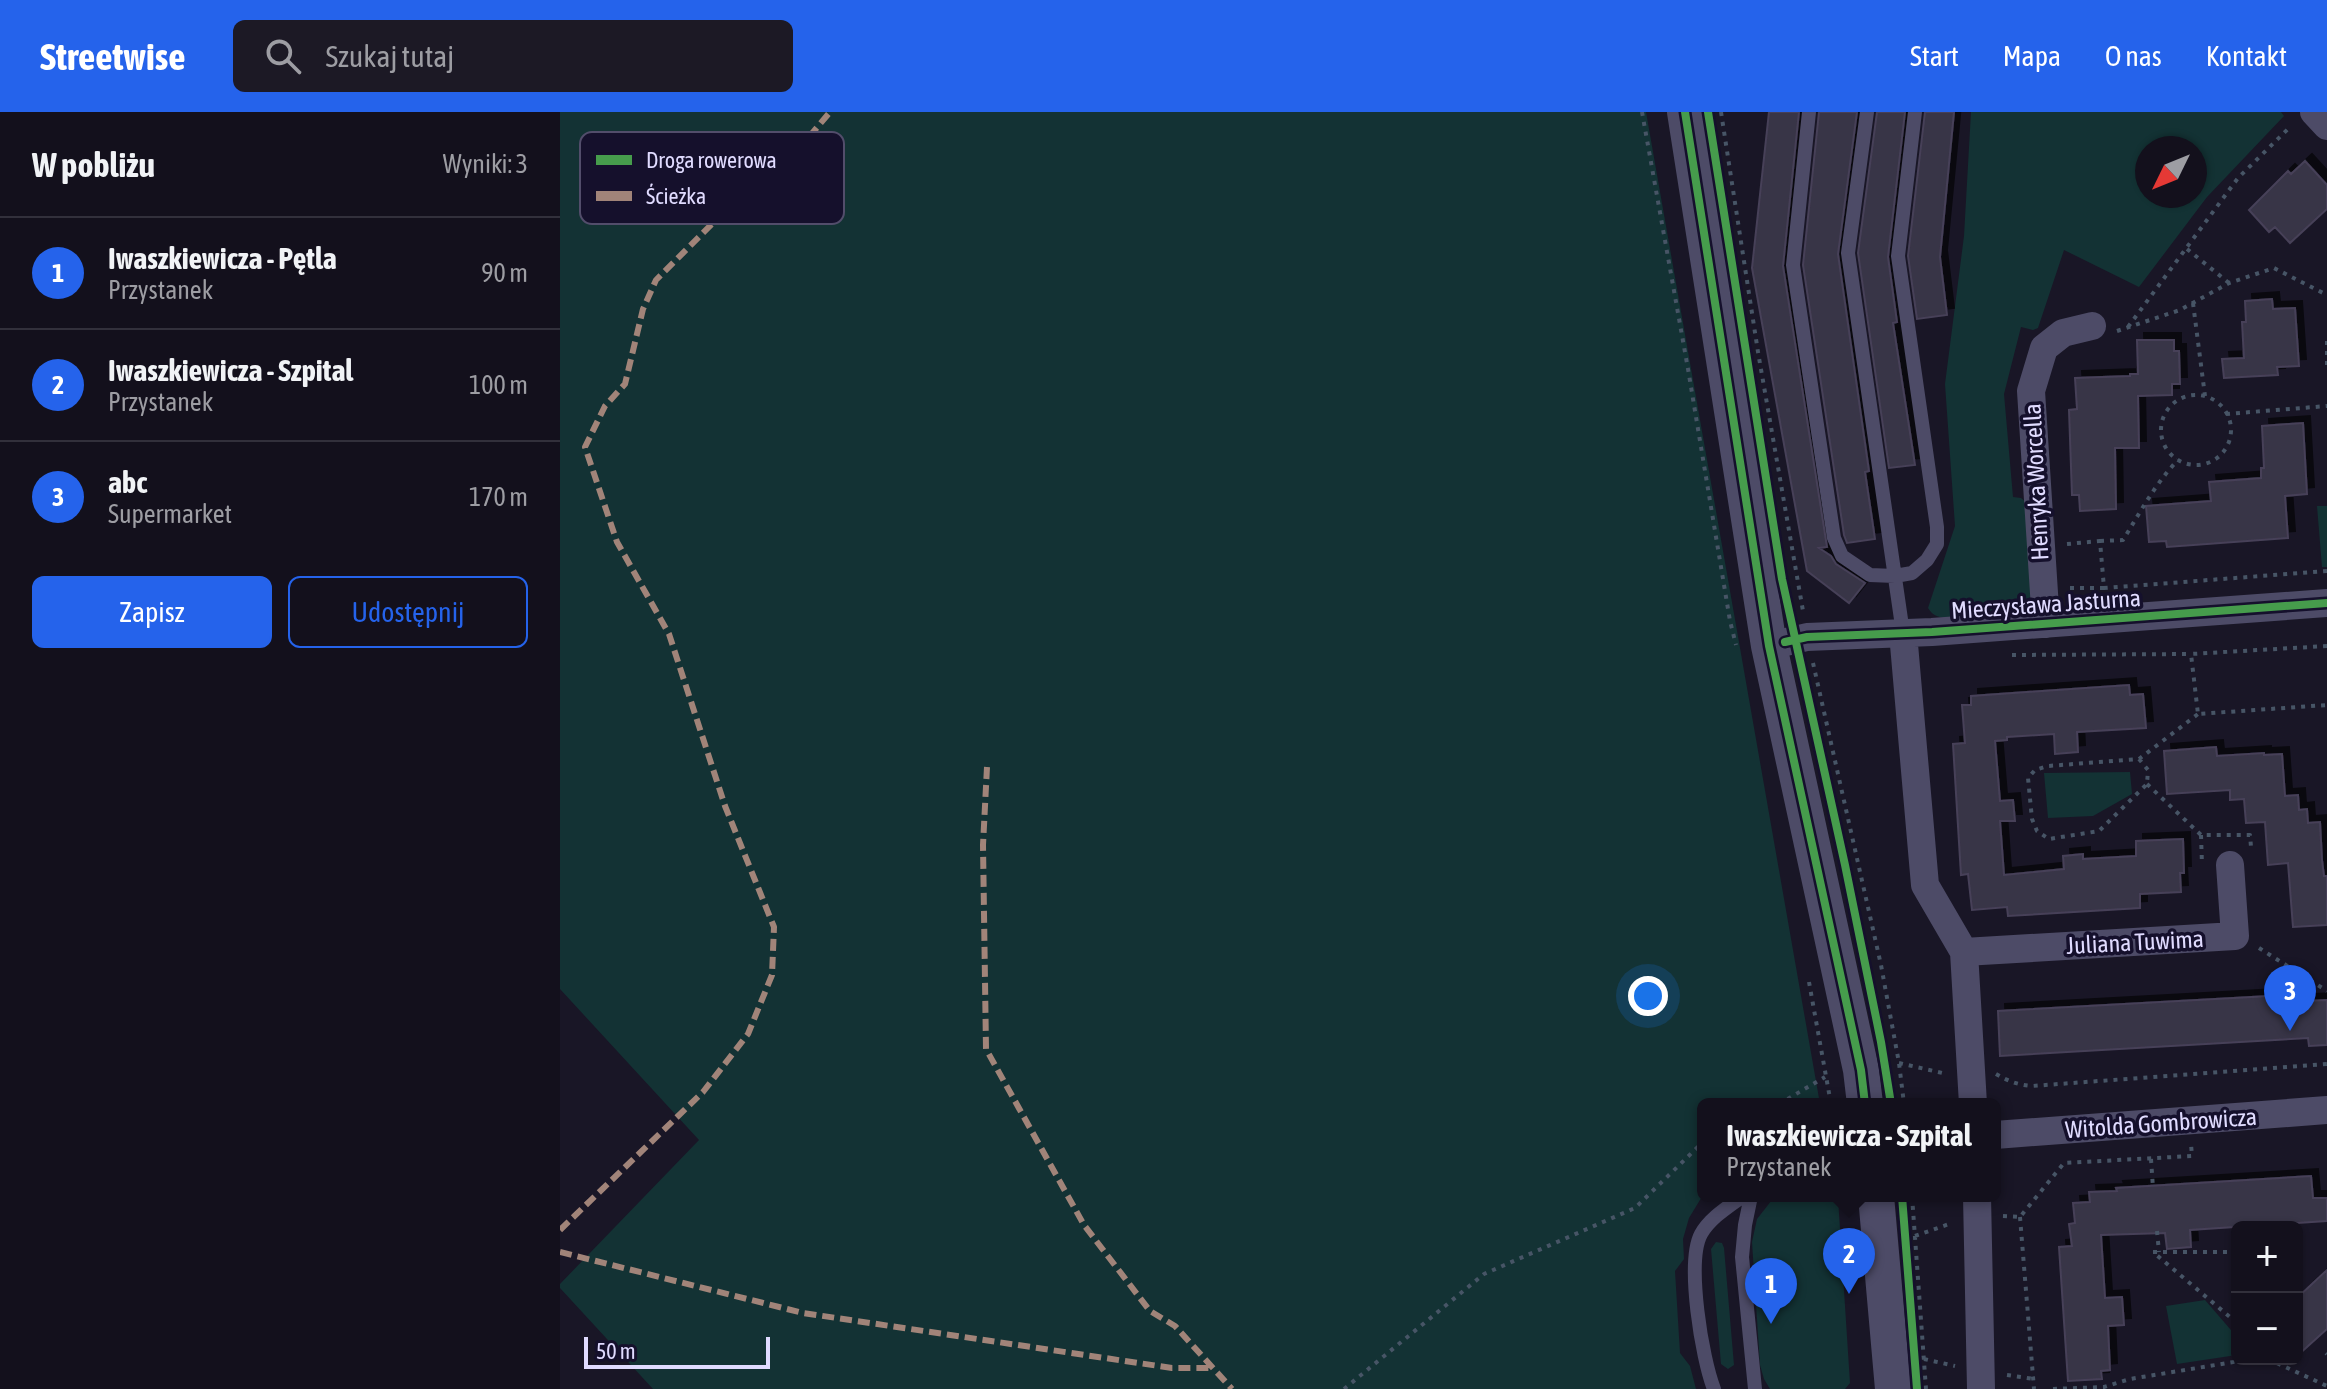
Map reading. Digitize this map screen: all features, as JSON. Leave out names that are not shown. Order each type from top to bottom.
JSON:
[{"type":"street","points":[[1685,112],[1769,646],[1861,1070],[1864,1098]]},
{"type":"street","name":"Henryka Worcella","points":[[2046,624],[2031,391],[2044,348],[2063,333],[2104,329]]},
{"type":"street","name":"Mieczysława Jasturna","points":[[1769,646],[1807,637],[2112,620],[2327,603]]},
{"type":"street","points":[[1903,633],[1925,885],[1964,952],[1973,1098]]},
{"type":"street","name":"Juliana Tuwima","points":[[1964,952],[2235,936],[2216,869]]},
{"type":"street","name":"Witolda Gombrowicza","points":[[2001,1135],[2327,1110]]},
{"type":"street","points":[[1977,1202],[1981,1389]]},
{"type":"street","points":[[1889,1203],[1893,1389]]},
{"type":"lane","points":[[1809,112],[1793,265],[1834,538],[1842,556],[1870,575],[1895,576],[1912,573],[1927,560],[1937,544],[1898,256],[1915,112]]},
{"type":"lane","points":[[1867,112],[1848,253],[1903,633]]},
{"type":"lane","points":[[1714,1389],[1701,1345],[1696,1245],[1708,1224],[1736,1202]]},
{"type":"lane","points":[[1750,1202],[1742,1257],[1755,1389]]},
{"type":"path","points":[[2127,329],[2238,178],[2314,119]]},
{"type":"path","points":[[2186,248],[2229,283]]},
{"type":"path","points":[[2104,329],[2127,329],[2180,310],[2229,283],[2274,268],[2327,295]]},
{"type":"path","points":[[2193,302],[2205,396]]},
{"type":"path","points":[[2327,341],[2327,368]]},
{"type":"path","points":[[2205,396],[2215,401],[2226,414],[2231,431],[2222,453],[2213,460],[2190,464],[2178,460],[2169,452],[2161,432],[2166,411],[2173,402],[2183,397],[2205,396]]},
{"type":"path","points":[[2226,414],[2327,406]]},
{"type":"path","points":[[2056,545],[2123,540],[2147,498],[2178,460]]},
{"type":"path","points":[[2100,541],[2115,655]]},
{"type":"path","points":[[2059,588],[2104,588],[2327,571]]},
{"type":"path","points":[[2012,655],[2191,654],[2327,646]]},
{"type":"path","points":[[2191,654],[2198,714]]},
{"type":"path","points":[[2139,759],[2148,770],[2147,784],[2099,831],[2049,839],[2037,831],[2032,819],[2028,778],[2035,770],[2048,766],[2139,759],[2198,714],[2327,705]]},
{"type":"path","points":[[2201,835],[2216,869]]},
{"type":"path","points":[[1899,1063],[1945,1074],[1994,1073],[2007,1081],[2032,1086],[2327,1064]]},
{"type":"path","points":[[1789,1098],[1825,1077]]},
{"type":"path","points":[[1344,1389],[1484,1274],[1635,1208],[1697,1148]]},
{"type":"path","points":[[2150,1158],[2153,1188]]},
{"type":"path","points":[[1912,1202],[1926,1389]]},
{"type":"path","points":[[2020,1217],[2034,1389]]},
{"type":"path","points":[[2157,1231],[2159,1252]]},
{"type":"path","points":[[2231,1252],[2153,1252],[2231,1316]]},
{"type":"path","points":[[1910,1314],[1917,1389]]},
{"type":"path","points":[[2053,1389],[2104,1387],[2194,1365],[2231,1361]]},
{"type":"path","points":[[2281,1365],[2327,1386]]},
{"type":"green space","points":[[560,112],[1646,112],[1819,1098],[1697,1098],[1699,1202],[1689,1218],[1683,1239],[1684,1259],[1675,1271],[1680,1353],[1690,1366],[1696,1389],[653,1389],[560,1288],[560,1284],[699,1140],[560,989]]},
{"type":"green space","points":[[1971,112],[2281,112],[2284,116],[2207,197],[2207,136],[2135,136],[2135,208],[2199,208],[2139,287],[2064,250],[2038,328],[2021,327],[2004,394],[2013,497],[2027,503],[2033,565],[2030,597],[2023,607],[2012,613],[1946,618],[1928,608],[1955,526],[1945,384],[1964,236]]},
{"type":"green space","points":[[2317,506],[2327,506],[2327,567],[2322,567]]},
{"type":"green space","points":[[2130,772],[2132,794],[2093,816],[2048,818],[2044,773]]},
{"type":"green space","points":[[1770,1202],[1838,1202],[1850,1383],[1845,1389],[1770,1389],[1764,1379],[1760,1365],[1752,1242],[1757,1219]]},
{"type":"green space","points":[[1716,1242],[1722,1243],[1724,1248],[1734,1365],[1728,1369],[1721,1364],[1711,1249]]},
{"type":"green space","points":[[2205,1300],[2231,1330],[2231,1356],[2177,1364],[2166,1306]]},
{"type":"building","points":[[1769,112],[1799,112],[1783,266],[1827,547],[1819,548],[1836,564],[1865,583],[1849,603],[1807,571],[1752,268]]},
{"type":"building","points":[[1819,112],[1857,112],[1838,254],[1869,471],[1865,472],[1875,539],[1847,543],[1803,265]]},
{"type":"building","points":[[1877,112],[1905,112],[1888,257],[1897,322],[1893,323],[1915,465],[1889,468],[1858,253]]},
{"type":"building","points":[[1925,112],[1954,112],[1940,257],[1947,315],[1917,319],[1908,256]]},
{"type":"building","points":[[2305,161],[2327,185],[2327,209],[2290,243],[2275,227],[2269,232],[2249,210],[2288,171],[2291,174]]},
{"type":"building","points":[[2272,299],[2273,309],[2295,308],[2299,366],[2277,367],[2278,375],[2224,378],[2222,359],[2244,358],[2242,322],[2246,322],[2245,301]]},
{"type":"building","points":[[2137,340],[2174,340],[2174,351],[2179,351],[2180,384],[2172,384],[2172,395],[2138,396],[2139,448],[2115,448],[2116,509],[2080,511],[2079,495],[2072,495],[2069,410],[2077,409],[2075,378],[2138,374]]},
{"type":"building","points":[[2303,423],[2307,494],[2285,496],[2288,538],[2167,547],[2166,541],[2149,542],[2146,506],[2211,501],[2209,482],[2261,478],[2261,468],[2264,468],[2262,426]]},
{"type":"building","points":[[2129,685],[2130,695],[2143,694],[2146,728],[2077,732],[2078,752],[2055,754],[2054,734],[2007,737],[2007,740],[1995,741],[2000,801],[2013,800],[2015,821],[2000,821],[2004,875],[2064,869],[2063,856],[2083,854],[2083,859],[2136,856],[2136,841],[2183,839],[2181,892],[2140,894],[2140,908],[2008,916],[2007,907],[1972,910],[1968,874],[1961,875],[1953,744],[1965,743],[1962,705],[1971,705],[1971,696]]},
{"type":"building","points":[[2216,747],[2217,756],[2282,754],[2285,796],[2298,795],[2299,810],[2307,809],[2308,823],[2320,822],[2324,876],[2327,876],[2327,925],[2293,927],[2288,863],[2268,865],[2265,822],[2246,823],[2244,799],[2230,800],[2230,790],[2167,794],[2164,751]]},
{"type":"building","points":[[2305,994],[2306,1001],[2327,1000],[2327,1045],[2309,1046],[2308,1038],[2000,1056],[1998,1011]]},
{"type":"building","points":[[2311,1176],[2313,1198],[2327,1198],[2327,1221],[2231,1221],[2231,1227],[2190,1230],[2191,1247],[2167,1249],[2165,1233],[2101,1235],[2105,1298],[2122,1297],[2124,1325],[2108,1326],[2110,1370],[2101,1371],[2102,1379],[2068,1381],[2059,1247],[2072,1246],[2069,1224],[2075,1223],[2073,1203],[2090,1202],[2089,1192],[2117,1191],[2116,1188]]},
{"type":"building","points":[[2327,1270],[2327,1329],[2303,1351],[2303,1293]]},
{"type":"marked path","points":[[813,132],[830,112]]},
{"type":"marked path","points":[[560,1230],[703,1092],[748,1034],[772,975],[774,927],[725,806],[669,634],[617,542],[585,447],[605,406],[625,384],[643,309],[656,280],[712,224]]},
{"type":"marked path","points":[[987,767],[983,845],[986,1049],[1084,1225],[1150,1311],[1175,1326],[1232,1389]]},
{"type":"marked path","points":[[560,1252],[803,1313],[1172,1368],[1211,1368]]},
{"type":"cycle path","points":[[1685,112],[1769,646],[1861,1070],[1864,1098]]},
{"type":"cycle path","points":[[1708,112],[1782,579],[1845,865],[1890,1098]]},
{"type":"cycle path","points":[[1785,642],[1807,637],[1932,632],[2327,603]]},
{"type":"cycle path","points":[[1902,1202],[1917,1389]]},
{"type":"place","name":"abc","points":[[2290,1031]]},
{"type":"place","name":"Iwaszkiewicza - Szpital","points":[[1849,1294]]},
{"type":"place","name":"Iwaszkiewicza - Pętla","points":[[1771,1324]]}]
